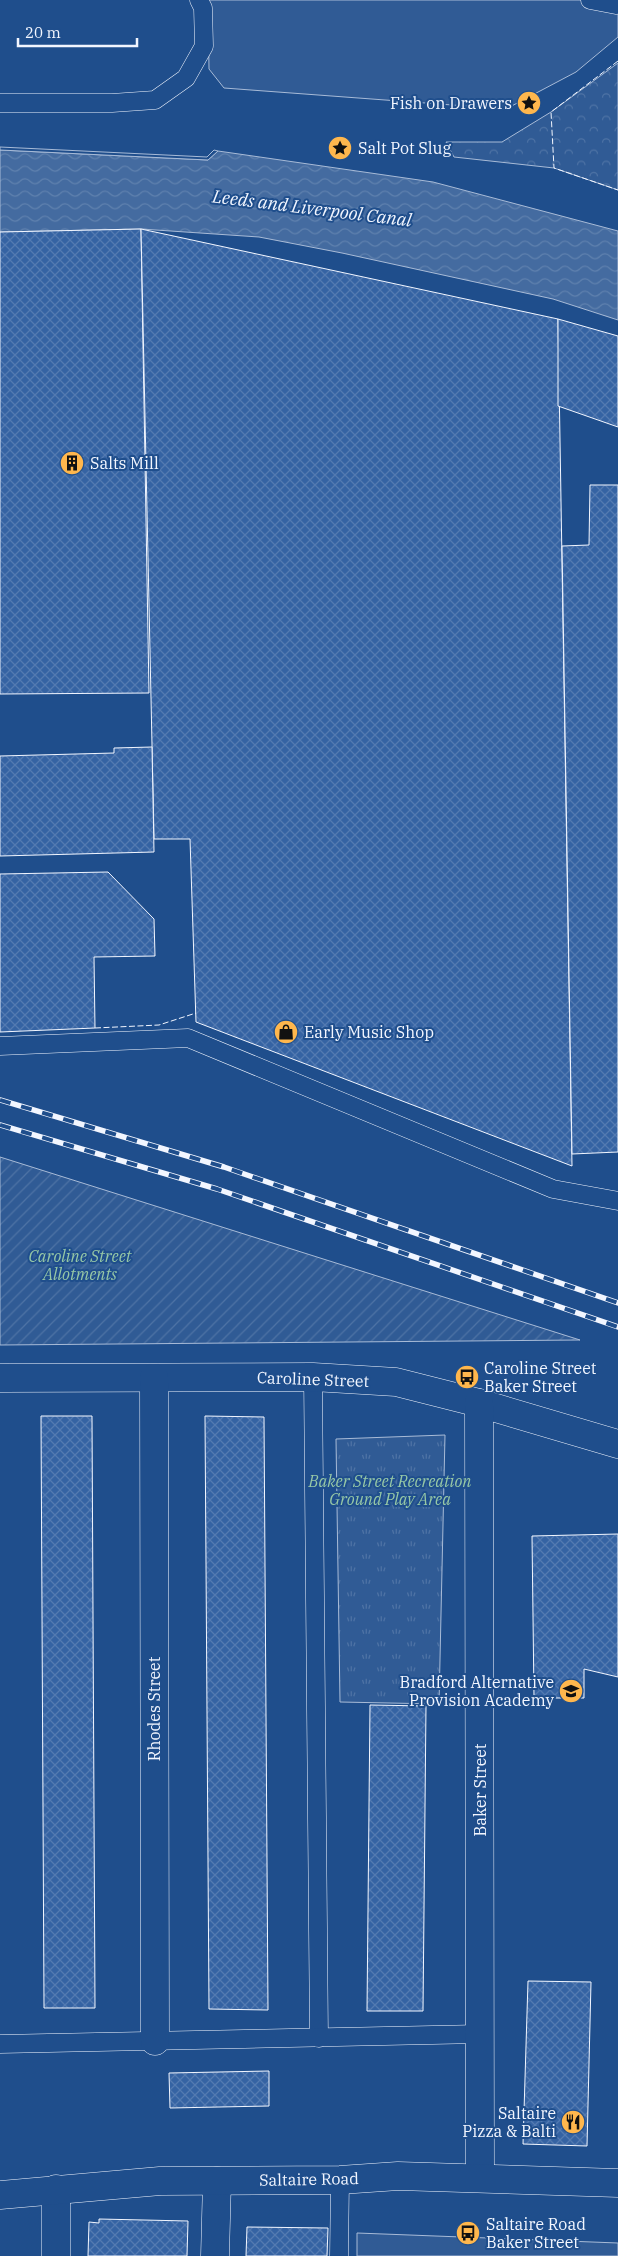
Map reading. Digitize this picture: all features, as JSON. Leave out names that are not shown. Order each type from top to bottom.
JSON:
[{"type":"street","name":"Caroline Street","points":[[0,1378],[313,1377],[396,1382],[479,1403],[618,1444]]},
{"type":"street","name":"Rhodes Street","points":[[154,1378],[154,2041]]},
{"type":"street","name":"Baker Street","points":[[479,1403],[480,2178]]},
{"type":"street","name":"Saltaire Road","points":[[0,2195],[160,2181],[340,2180],[398,2176],[618,2182]]},
{"type":"street","points":[[215,2256],[216,2181]]},
{"type":"street","points":[[56,2189],[56,2256]]},
{"type":"lane","points":[[0,104],[112,103],[155,100],[186,78],[204,46],[203,8],[199,0]]},
{"type":"lane","points":[[590,0],[616,5]]},
{"type":"lane","points":[[0,1046],[188,1038],[553,1189],[618,1201]]},
{"type":"lane","points":[[313,1377],[319,2038]]},
{"type":"lane","points":[[0,2044],[480,2034]]},
{"type":"lane","points":[[339,2256],[340,2180]]},
{"type":"shaded area","points":[[208,0],[618,0],[618,37],[576,72],[506,109],[224,88],[209,69]]},
{"type":"shaded area","points":[[357,2233],[618,2243],[618,2256],[357,2256]]},
{"type":"green space","points":[[618,63],[618,190],[554,168],[454,157],[446,142],[502,142],[551,112]]},
{"type":"green space","name":"Caroline Street Allotments","points":[[0,1157],[580,1340],[0,1345]]},
{"type":"green space","name":"Baker Street Recreation Ground Play Area","points":[[445,1435],[439,1704],[340,1702],[336,1439]]},
{"type":"water","name":"Leeds and Liverpool Canal","points":[[0,150],[208,160],[218,151],[433,182],[618,231],[618,320],[553,299],[259,237],[141,229],[0,232]]},
{"type":"pier","points":[[0,147],[207,157],[214,150],[218,151],[208,160],[0,150]]},
{"type":"building","name":"Salts Mill","points":[[141,229],[149,693],[0,694],[0,232]]},
{"type":"building","points":[[141,229],[558,319],[572,1166],[196,1022],[190,839],[154,839]]},
{"type":"building","points":[[558,319],[618,336],[618,427],[558,406]]},
{"type":"building","points":[[590,485],[618,485],[618,1152],[572,1154],[562,546],[589,545]]},
{"type":"building","points":[[152,747],[154,852],[0,856],[0,756],[114,753],[114,748]]},
{"type":"building","points":[[108,872],[154,919],[155,956],[94,957],[95,1028],[0,1032],[0,874]]},
{"type":"building","points":[[41,1416],[92,1416],[95,2008],[44,2008]]},
{"type":"building","points":[[205,1416],[264,1417],[268,2010],[209,2009]]},
{"type":"building","points":[[618,1534],[618,1677],[584,1669],[584,1698],[534,1698],[532,1536]]},
{"type":"building","points":[[370,1705],[426,1706],[423,2011],[367,2011]]},
{"type":"building","points":[[528,1981],[591,1982],[587,2146],[523,2144]]},
{"type":"building","points":[[269,2071],[269,2106],[170,2108],[169,2073]]},
{"type":"building","points":[[99,2219],[188,2221],[187,2256],[88,2256],[89,2222],[99,2223]]},
{"type":"building","points":[[247,2227],[328,2228],[327,2256],[246,2256]]},
{"type":"railway","points":[[0,1100],[224,1167],[618,1303]]},
{"type":"railway","points":[[0,1125],[217,1189],[618,1327]]},
{"type":"fence","points":[[618,61],[551,112],[554,168],[618,190]]},
{"type":"fence","points":[[95,1028],[159,1025],[196,1013]]},
{"type":"place","name":"Fish on Drawers","points":[[529,103]]},
{"type":"place","name":"Salt Pot Slug","points":[[340,148]]},
{"type":"place","name":"Salts Mill","points":[[72,463]]},
{"type":"place","name":"Early Music Shop","points":[[286,1032]]},
{"type":"place","name":"Caroline Street Baker Street","points":[[467,1377]]},
{"type":"place","name":"Bradford Alternative Provision Academy","points":[[571,1691]]},
{"type":"place","name":"Saltaire Pizza & Balti","points":[[573,2122]]},
{"type":"place","name":"Saltaire Road Baker Street","points":[[468,2233]]}]
